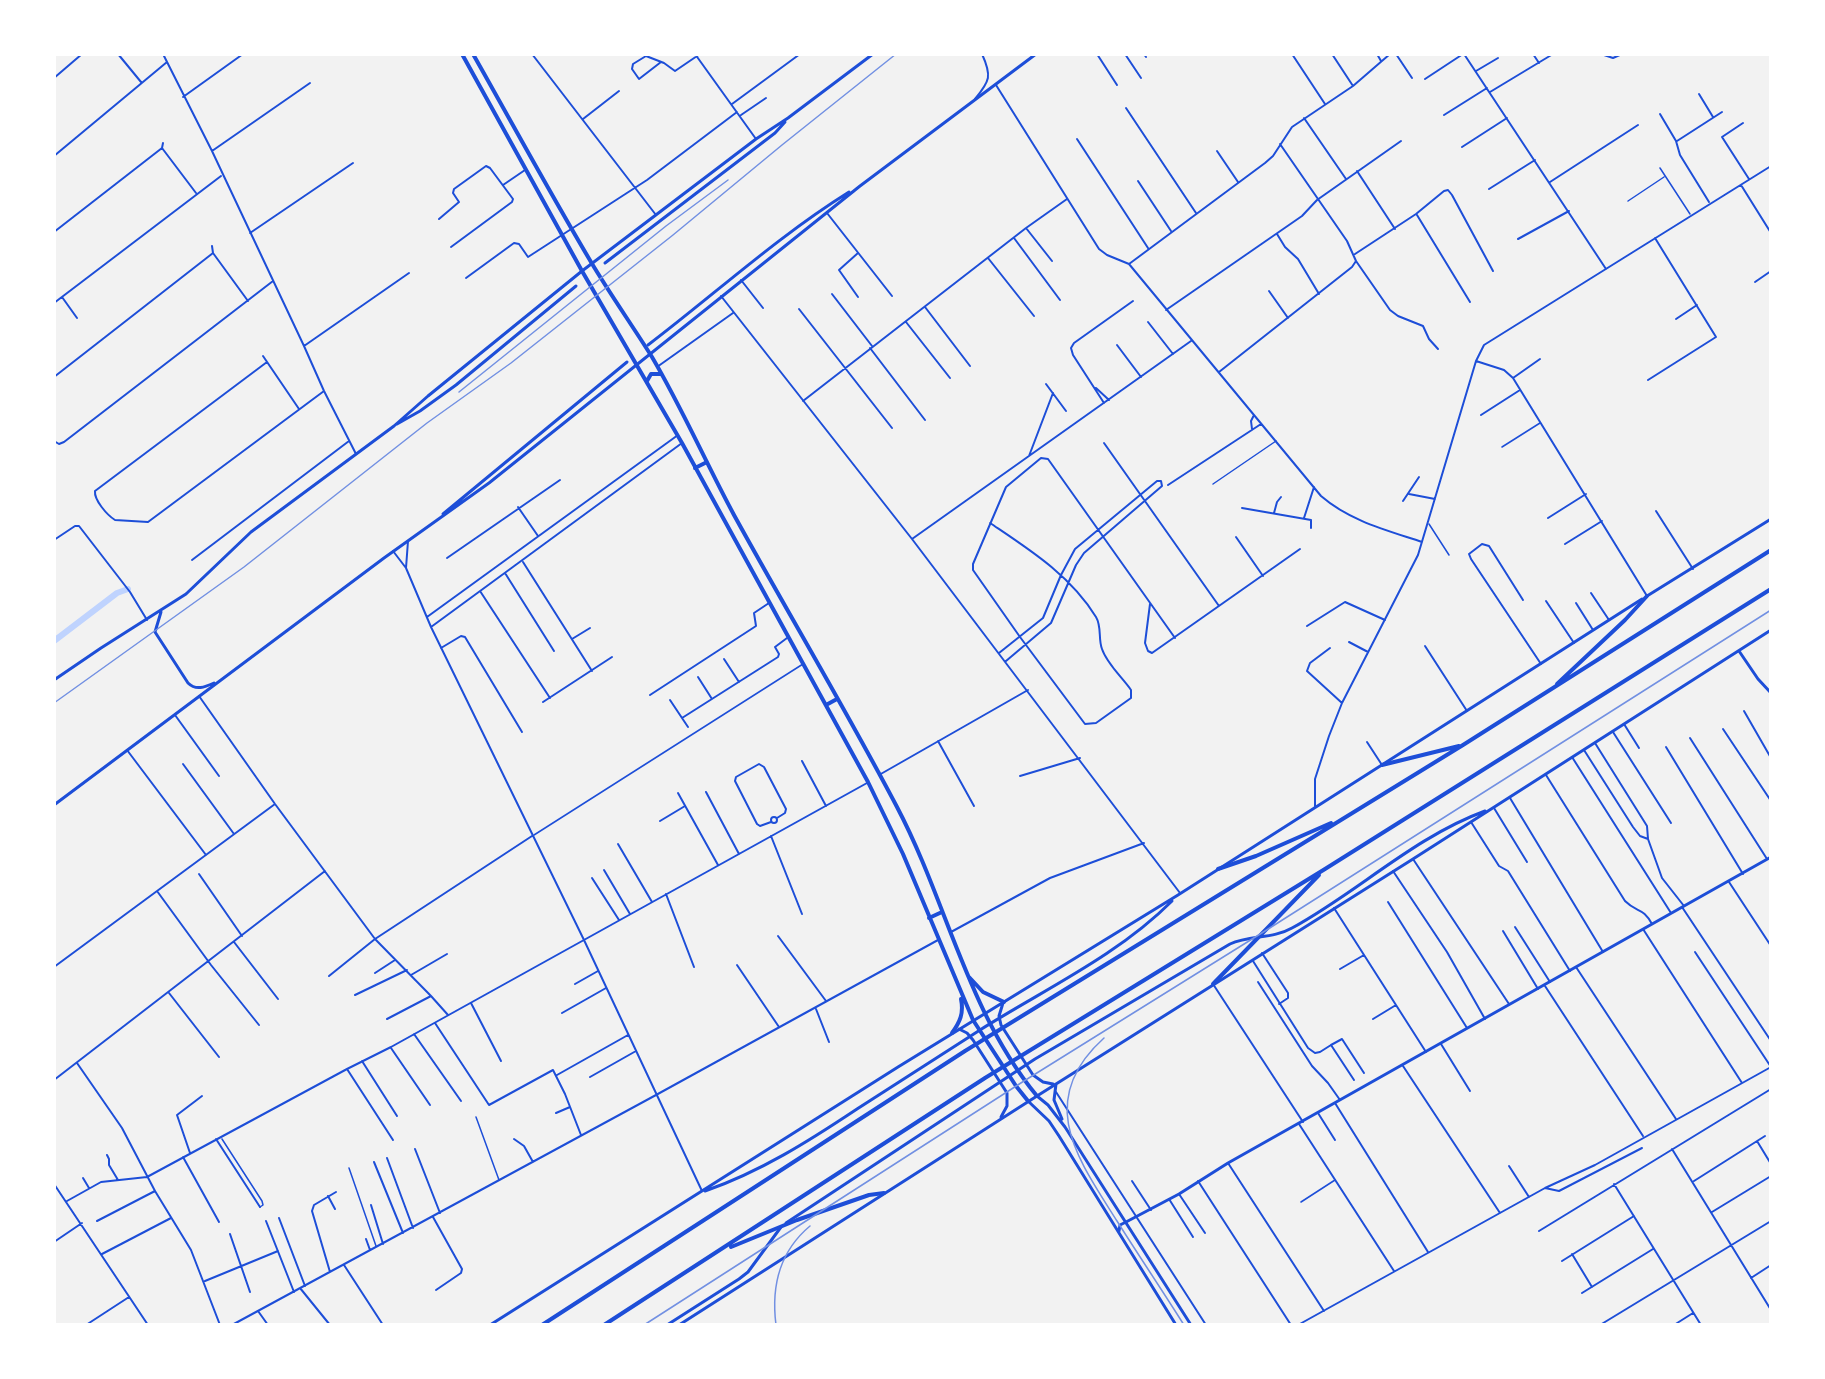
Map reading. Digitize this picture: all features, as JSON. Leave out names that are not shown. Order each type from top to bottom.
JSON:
[{"type":"main road","points":[[462,54],[582,271],[678,435],[868,782],[903,854],[973,1020],[1016,1086],[1049,1121],[1176,1325]]},
{"type":"main road","points":[[473,54],[592,264],[651,355],[726,501],[879,775],[924,865],[983,1014],[1024,1081],[1065,1127],[1191,1325]]},
{"type":"main road","points":[[54,680],[162,611],[196,586],[251,531],[394,426],[582,271],[756,139],[788,118],[873,54]]},
{"type":"main road","points":[[54,805],[393,551],[489,483],[860,186],[1036,54]]},
{"type":"main road","points":[[605,263],[775,133],[788,118]]},
{"type":"main road","points":[[648,345],[806,220],[860,186]]},
{"type":"main road","points":[[394,426],[449,390],[576,286]]},
{"type":"main road","points":[[435,521],[627,362]]},
{"type":"main road","points":[[646,381],[651,375],[661,374]]},
{"type":"main road","points":[[695,468],[707,462]]},
{"type":"main road","points":[[490,1325],[958,1029],[1179,894],[1771,519]]},
{"type":"main road","points":[[542,1325],[965,1051],[1463,745],[1771,550]]},
{"type":"main road","points":[[604,1325],[985,1078],[1771,590]]},
{"type":"main road","points":[[1550,690],[1625,620],[1647,596]]},
{"type":"main road","points":[[162,611],[155,632],[188,683],[194,687],[201,687],[220,680]]},
{"type":"main road","points":[[679,1325],[1771,630]]},
{"type":"main road","points":[[1739,651],[1758,679],[1771,693]]},
{"type":"main road","points":[[826,705],[837,699]]},
{"type":"main road","points":[[1383,765],[1463,745]]},
{"type":"main road","points":[[667,1325],[728,1287],[747,1272],[772,1238],[793,1217],[1027,1064],[1230,944],[1245,938],[1286,932],[1457,822],[1493,808]]},
{"type":"main road","points":[[1218,869],[1281,846],[1350,814]]},
{"type":"main road","points":[[1118,1234],[1120,1225],[1151,1210],[1228,1163],[1769,858]]},
{"type":"main road","points":[[1214,984],[1325,869]]},
{"type":"main road","points":[[702,1192],[740,1177],[793,1150],[1114,949],[1154,918],[1179,894]]},
{"type":"main road","points":[[929,918],[942,912]]},
{"type":"main road","points":[[966,974],[983,992],[1004,1002]]},
{"type":"main road","points":[[952,1033],[963,1008],[960,992]]},
{"type":"main road","points":[[1004,1002],[999,1013],[1001,1025],[1036,1078],[1047,1083],[1056,1083]]},
{"type":"main road","points":[[958,1029],[970,1036],[1006,1093],[1007,1106],[1000,1119]]},
{"type":"main road","points":[[1056,1083],[1054,1100],[1065,1127]]},
{"type":"main road","points":[[1065,1146],[1073,1140]]},
{"type":"main road","points":[[717,1253],[797,1220],[884,1193]]},
{"type":"street","points":[[54,78],[82,54]]},
{"type":"street","points":[[118,54],[141,83]]},
{"type":"street","points":[[163,54],[212,151],[324,391],[356,454]]},
{"type":"street","points":[[183,97],[243,54]]},
{"type":"street","points":[[532,54],[656,215]]},
{"type":"street","points":[[732,104],[800,54]]},
{"type":"street","points":[[971,103],[985,87],[989,77],[982,54]]},
{"type":"street","points":[[1096,54],[1117,85]]},
{"type":"street","points":[[1125,54],[1141,78]]},
{"type":"street","points":[[1292,54],[1325,104]]},
{"type":"street","points":[[1332,54],[1353,86]]},
{"type":"street","points":[[1377,54],[1381,61]]},
{"type":"street","points":[[1129,264],[1270,159],[1288,131],[1353,86],[1390,54]]},
{"type":"street","points":[[1396,54],[1412,78]]},
{"type":"street","points":[[1425,79],[1463,54],[1606,269]]},
{"type":"street","points":[[1533,54],[1539,63]]},
{"type":"street","points":[[1490,92],[1553,54]]},
{"type":"street","points":[[1601,54],[1613,58],[1622,54]]},
{"type":"street","points":[[661,62],[639,79],[632,69],[633,64],[646,56],[661,62],[675,72],[697,55],[756,139]]},
{"type":"street","points":[[1476,71],[1498,58]]},
{"type":"street","points":[[54,156],[167,62]]},
{"type":"street","points":[[212,151],[310,83]]},
{"type":"street","points":[[996,85],[1102,252],[1129,264],[1314,487],[1331,504],[1352,517],[1422,542]]},
{"type":"street","points":[[1444,115],[1487,88]]},
{"type":"street","points":[[583,119],[619,91]]},
{"type":"street","points":[[1699,94],[1713,117]]},
{"type":"street","points":[[740,116],[766,98]]},
{"type":"street","points":[[1126,108],[1196,213]]},
{"type":"street","points":[[466,278],[514,243],[519,244],[528,257],[636,187],[737,112]]},
{"type":"street","points":[[1676,141],[1722,112]]},
{"type":"street","points":[[1660,114],[1676,141],[1678,152],[1710,203]]},
{"type":"street","points":[[1304,118],[1346,179]]},
{"type":"street","points":[[1462,147],[1507,118]]},
{"type":"street","points":[[1743,123],[1722,137],[1749,179]]},
{"type":"street","points":[[1550,183],[1638,125]]},
{"type":"street","points":[[1077,139],[1148,248]]},
{"type":"street","points":[[1166,310],[1277,234],[1306,212],[1317,200],[1401,141]]},
{"type":"street","points":[[54,232],[162,148],[163,142]]},
{"type":"street","points":[[1280,144],[1317,200],[1334,220],[1355,254],[1356,261],[1390,310],[1398,316],[1423,326],[1429,339],[1438,350]]},
{"type":"street","points":[[162,148],[196,193]]},
{"type":"street","points":[[1217,151],[1238,182]]},
{"type":"street","points":[[1489,189],[1535,160]]},
{"type":"street","points":[[250,233],[353,163]]},
{"type":"street","points":[[439,219],[459,202],[453,193],[454,189],[486,166],[513,198],[512,202],[451,247]]},
{"type":"street","points":[[1315,807],[1314,787],[1317,771],[1342,703],[1413,567],[1429,524],[1476,361],[1484,345],[1771,166]]},
{"type":"street","points":[[1660,168],[1690,215]]},
{"type":"street","points":[[503,185],[525,170]]},
{"type":"street","points":[[1357,171],[1395,229]]},
{"type":"street","points":[[54,303],[222,175]]},
{"type":"street","points":[[1628,201],[1665,176]]},
{"type":"street","points":[[1138,181],[1171,231]]},
{"type":"street","points":[[1741,185],[1771,233]]},
{"type":"street","points":[[1355,254],[1395,229],[1444,191],[1450,191],[1493,271]]},
{"type":"street","points":[[803,401],[1026,228],[1067,199]]},
{"type":"street","points":[[1518,239],[1569,211]]},
{"type":"street","points":[[826,213],[892,296]]},
{"type":"street","points":[[1416,214],[1470,302]]},
{"type":"street","points":[[1026,228],[1052,261]]},
{"type":"street","points":[[1277,234],[1285,247],[1298,259],[1319,294]]},
{"type":"street","points":[[1014,238],[1060,300]]},
{"type":"street","points":[[1647,380],[1716,337],[1655,238]]},
{"type":"street","points":[[212,246],[213,253],[248,301]]},
{"type":"street","points":[[54,377],[213,253]]},
{"type":"street","points":[[858,253],[839,270],[858,297]]},
{"type":"street","points":[[987,258],[1034,316]]},
{"type":"street","points":[[1218,372],[1319,294],[1352,267],[1356,261]]},
{"type":"street","points":[[1755,282],[1771,271]]},
{"type":"street","points":[[304,346],[409,273]]},
{"type":"street","points":[[741,280],[763,308]]},
{"type":"street","points":[[54,441],[59,444],[64,442],[273,281]]},
{"type":"street","points":[[1269,291],[1288,318]]},
{"type":"street","points":[[832,294],[925,420]]},
{"type":"street","points":[[721,296],[1028,690],[1144,843],[1179,894]]},
{"type":"street","points":[[62,297],[77,318]]},
{"type":"street","points":[[1104,403],[1073,355],[1071,348],[1074,343],[1133,301]]},
{"type":"street","points":[[1676,319],[1697,305]]},
{"type":"street","points":[[925,307],[970,366]]},
{"type":"street","points":[[799,309],[843,369],[892,428]]},
{"type":"street","points":[[657,367],[734,313]]},
{"type":"street","points":[[906,322],[950,378]]},
{"type":"street","points":[[1148,322],[1173,354]]},
{"type":"street","points":[[912,539],[1192,341]]},
{"type":"street","points":[[1117,345],[1141,377]]},
{"type":"street","points":[[263,356],[299,410]]},
{"type":"street","points":[[1512,378],[1540,359]]},
{"type":"street","points":[[1476,361],[1504,370],[1512,378],[1586,494],[1647,596]]},
{"type":"street","points":[[267,362],[94,493],[113,519],[146,523],[324,391]]},
{"type":"street","points":[[1046,384],[1066,411]]},
{"type":"street","points":[[1094,386],[1108,400]]},
{"type":"street","points":[[1481,415],[1520,390]]},
{"type":"street","points":[[1029,456],[1053,393]]},
{"type":"street","points":[[1252,429],[1251,422],[1254,414]]},
{"type":"street","points":[[1168,485],[1261,423]]},
{"type":"street","points":[[1502,447],[1541,423]]},
{"type":"street","points":[[426,617],[678,435]]},
{"type":"street","points":[[192,560],[349,441]]},
{"type":"street","points":[[1213,483],[1276,441]]},
{"type":"street","points":[[431,627],[682,443]]},
{"type":"street","points":[[1104,443],[1219,606]]},
{"type":"street","points":[[647,457],[653,465]]},
{"type":"street","points":[[990,522],[1049,563],[1069,584],[1096,618],[1100,629],[1102,650],[1131,690],[1131,698],[1096,723],[1085,724],[973,570],[990,522],[1009,483],[1039,460],[1045,458],[1050,461],[1175,638]]},
{"type":"street","points":[[1403,501],[1419,477]]},
{"type":"street","points":[[447,558],[560,480]]},
{"type":"street","points":[[999,653],[1043,618],[1075,549],[1157,481],[1162,483],[1162,486],[1102,535],[1080,558],[1051,623],[1005,661]]},
{"type":"street","points":[[1304,518],[1314,487]]},
{"type":"street","points":[[1408,494],[1435,499]]},
{"type":"street","points":[[1548,518],[1586,494]]},
{"type":"street","points":[[1274,513],[1276,502],[1281,497]]},
{"type":"street","points":[[518,507],[538,536]]},
{"type":"street","points":[[1242,508],[1311,520],[1311,528]]},
{"type":"street","points":[[1656,511],[1693,568]]},
{"type":"street","points":[[1565,544],[1602,521]]},
{"type":"street","points":[[1429,524],[1449,555]]},
{"type":"street","points":[[54,540],[78,525],[130,592],[147,620]]},
{"type":"street","points":[[1236,537],[1263,576]]},
{"type":"street","points":[[406,568],[408,541]]},
{"type":"street","points":[[1523,600],[1489,546],[1482,544],[1471,551],[1470,559],[1541,663]]},
{"type":"street","points":[[1150,603],[1145,644],[1148,651],[1154,652],[1300,549]]},
{"type":"street","points":[[393,551],[406,568],[426,617],[584,940],[702,1192]]},
{"type":"street","points":[[522,560],[592,671]]},
{"type":"street","points":[[505,573],[554,651]]},
{"type":"street","points":[[480,591],[550,698]]},
{"type":"street","points":[[1591,593],[1609,620]]},
{"type":"street","points":[[1546,601],[1574,643]]},
{"type":"street","points":[[1307,626],[1345,602],[1385,620]]},
{"type":"street","points":[[650,695],[756,626],[754,613],[769,603]]},
{"type":"street","points":[[1576,603],[1593,630]]},
{"type":"street","points":[[572,639],[590,628]]},
{"type":"street","points":[[441,648],[464,636],[522,732]]},
{"type":"street","points":[[681,718],[778,657],[775,646],[789,636]]},
{"type":"street","points":[[1349,642],[1368,652]]},
{"type":"street","points":[[1425,646],[1467,711]]},
{"type":"street","points":[[1330,648],[1310,663],[1307,668],[1309,674],[1342,703]]},
{"type":"street","points":[[543,702],[612,657]]},
{"type":"street","points":[[724,659],[739,682]]},
{"type":"street","points":[[328,976],[375,939],[804,663]]},
{"type":"street","points":[[698,677],[712,699]]},
{"type":"street","points":[[879,775],[1028,690]]},
{"type":"street","points":[[199,696],[375,939],[448,1015]]},
{"type":"street","points":[[670,700],[688,727]]},
{"type":"street","points":[[1744,711],[1771,758]]},
{"type":"street","points":[[174,714],[219,776]]},
{"type":"street","points":[[1624,724],[1639,748]]},
{"type":"street","points":[[1723,729],[1771,801]]},
{"type":"street","points":[[1613,731],[1671,823]]},
{"type":"street","points":[[1690,738],[1769,858]]},
{"type":"street","points":[[938,741],[975,806]]},
{"type":"street","points":[[1367,742],[1383,765]]},
{"type":"street","points":[[1595,742],[1647,826],[1648,839],[1662,878],[1771,1041]]},
{"type":"street","points":[[1666,747],[1743,874]]},
{"type":"street","points":[[127,750],[206,855]]},
{"type":"street","points":[[1584,750],[1633,827],[1648,839]]},
{"type":"street","points":[[1020,776],[1080,758]]},
{"type":"street","points":[[1572,758],[1671,914]]},
{"type":"street","points":[[802,761],[826,806]]},
{"type":"street","points":[[183,764],[234,834]]},
{"type":"street","points":[[771,822],[773,818],[777,818],[786,810],[763,766],[759,764],[735,779],[759,826],[771,822],[776,823]]},
{"type":"street","points":[[1546,774],[1625,901],[1647,914],[1652,924]]},
{"type":"street","points":[[67,1201],[101,1182],[147,1177],[414,1035],[868,782]]},
{"type":"street","points":[[706,792],[738,854]]},
{"type":"street","points":[[678,793],[718,865]]},
{"type":"street","points":[[1510,797],[1603,952]]},
{"type":"street","points":[[54,967],[275,804]]},
{"type":"street","points":[[660,821],[685,806]]},
{"type":"street","points":[[1493,808],[1527,862]]},
{"type":"street","points":[[777,818],[779,832]]},
{"type":"street","points":[[1471,822],[1499,866],[1508,871],[1570,971]]},
{"type":"street","points":[[771,836],[802,914]]},
{"type":"street","points":[[950,933],[1050,878],[1144,843]]},
{"type":"street","points":[[618,844],[652,902]]},
{"type":"street","points":[[1413,859],[1510,1005]]},
{"type":"street","points":[[604,870],[630,914]]},
{"type":"street","points":[[54,1080],[325,871]]},
{"type":"street","points":[[1393,871],[1447,952],[1485,1019]]},
{"type":"street","points":[[198,874],[242,936]]},
{"type":"street","points":[[592,878],[619,920]]},
{"type":"street","points":[[1729,882],[1771,946]]},
{"type":"street","points":[[157,891],[259,1025]]},
{"type":"street","points":[[666,894],[694,967]]},
{"type":"street","points":[[1388,902],[1467,1028]]},
{"type":"street","points":[[1334,908],[1426,1052]]},
{"type":"street","points":[[1515,927],[1550,982]]},
{"type":"street","points":[[1643,929],[1742,1083]]},
{"type":"street","points":[[1503,931],[1538,989]]},
{"type":"street","points":[[778,936],[826,1001]]},
{"type":"street","points":[[232,1325],[938,940]]},
{"type":"street","points":[[234,942],[278,999]]},
{"type":"street","points":[[1298,1325],[1545,1188],[1595,1165],[1643,1136],[1771,1067],[1695,952]]},
{"type":"street","points":[[1262,953],[1288,993],[1288,998],[1280,1004]]},
{"type":"street","points":[[411,975],[447,954]]},
{"type":"street","points":[[1341,969],[1364,955]]},
{"type":"street","points":[[375,973],[395,960]]},
{"type":"street","points":[[1252,960],[1311,1051],[1320,1052],[1342,1040],[1364,1073]]},
{"type":"street","points":[[736,965],[779,1027]]},
{"type":"street","points":[[1576,967],[1676,1119]]},
{"type":"street","points":[[355,995],[407,970]]},
{"type":"street","points":[[575,984],[598,971]]},
{"type":"street","points":[[1258,982],[1312,1066],[1328,1083],[1340,1101]]},
{"type":"street","points":[[1214,984],[1394,1271]]},
{"type":"street","points":[[1544,985],[1643,1136]]},
{"type":"street","points":[[562,1013],[606,988]]},
{"type":"street","points":[[169,992],[219,1057]]},
{"type":"street","points":[[387,1019],[431,996]]},
{"type":"street","points":[[471,1003],[501,1060]]},
{"type":"street","points":[[1373,1019],[1396,1005]]},
{"type":"street","points":[[816,1007],[829,1042]]},
{"type":"street","points":[[435,1023],[489,1104],[552,1070],[581,1136]]},
{"type":"street","points":[[414,1035],[461,1101]]},
{"type":"street","points":[[556,1075],[628,1035]]},
{"type":"street","points":[[1441,1044],[1470,1091]]},
{"type":"street","points":[[1331,1045],[1354,1080]]},
{"type":"street","points":[[391,1047],[430,1105]]},
{"type":"street","points":[[590,1077],[636,1051]]},
{"type":"street","points":[[362,1061],[397,1116]]},
{"type":"street","points":[[77,1063],[122,1128],[154,1191],[191,1250],[220,1325]]},
{"type":"street","points":[[1403,1066],[1500,1213]]},
{"type":"street","points":[[347,1069],[393,1140]]},
{"type":"street","points":[[1539,1231],[1771,1089]]},
{"type":"street","points":[[1054,1090],[1206,1325]]},
{"type":"street","points":[[190,1153],[176,1117],[180,1110],[202,1096]]},
{"type":"street","points":[[1335,1103],[1428,1252]]},
{"type":"street","points":[[556,1113],[570,1107]]},
{"type":"street","points":[[1318,1113],[1335,1140]]},
{"type":"street","points":[[476,1117],[499,1181]]},
{"type":"street","points":[[1693,1182],[1765,1136]]},
{"type":"street","points":[[216,1139],[260,1207],[263,1205],[262,1201],[221,1137]]},
{"type":"street","points":[[514,1139],[524,1146],[533,1162]]},
{"type":"street","points":[[1757,1141],[1771,1164]]},
{"type":"street","points":[[1545,1188],[1559,1191],[1642,1148]]},
{"type":"street","points":[[415,1149],[440,1213]]},
{"type":"street","points":[[1672,1149],[1771,1309]]},
{"type":"street","points":[[107,1155],[118,1180]]},
{"type":"street","points":[[183,1157],[219,1222]]},
{"type":"street","points":[[387,1158],[413,1228]]},
{"type":"street","points":[[374,1162],[403,1233]]},
{"type":"street","points":[[1228,1163],[1324,1311]]},
{"type":"street","points":[[1509,1166],[1529,1197]]},
{"type":"street","points":[[349,1168],[376,1247]]},
{"type":"street","points":[[1712,1212],[1771,1176]]},
{"type":"street","points":[[83,1178],[89,1188]]},
{"type":"street","points":[[1301,1202],[1335,1180]]},
{"type":"street","points":[[1132,1181],[1151,1210]]},
{"type":"street","points":[[1198,1181],[1291,1325]]},
{"type":"street","points":[[54,1184],[148,1325]]},
{"type":"street","points":[[1614,1184],[1701,1325]]},
{"type":"street","points":[[97,1221],[154,1191]]},
{"type":"street","points":[[330,1272],[312,1211],[314,1205],[336,1192]]},
{"type":"street","points":[[1179,1194],[1205,1233]]},
{"type":"street","points":[[328,1196],[335,1209]]},
{"type":"street","points":[[1169,1199],[1193,1237]]},
{"type":"street","points":[[371,1204],[383,1244]]},
{"type":"street","points":[[1562,1261],[1634,1216]]},
{"type":"street","points":[[433,1217],[462,1269],[461,1273],[436,1290]]},
{"type":"street","points":[[102,1254],[171,1218]]},
{"type":"street","points":[[279,1218],[305,1286]]},
{"type":"street","points":[[266,1221],[294,1292]]},
{"type":"street","points":[[1600,1325],[1771,1221]]},
{"type":"street","points":[[54,1242],[82,1223]]},
{"type":"street","points":[[230,1234],[250,1292]]},
{"type":"street","points":[[366,1239],[370,1250]]},
{"type":"street","points":[[1582,1293],[1653,1249]]},
{"type":"street","points":[[204,1282],[278,1251]]},
{"type":"street","points":[[1572,1254],[1592,1287]]},
{"type":"street","points":[[344,1265],[383,1325]]},
{"type":"street","points":[[1751,1278],[1771,1265]]},
{"type":"street","points":[[300,1288],[330,1325]]},
{"type":"street","points":[[86,1325],[129,1298]]},
{"type":"street","points":[[258,1311],[268,1325]]},
{"type":"street","points":[[1674,1325],[1693,1313]]},
{"type":"waterway","points":[[54,641],[117,593],[128,589]]},
{"type":"railway","points":[[54,703],[244,567],[427,423],[511,363],[896,54]]},
{"type":"railway","points":[[459,392],[666,226],[728,180]]},
{"type":"railway","points":[[644,1325],[1024,1081],[1771,610]]},
{"type":"railway","points":[[1104,1038],[1083,1061],[1071,1084],[1067,1107],[1070,1130],[1077,1152],[1089,1175],[1184,1325]]},
{"type":"railway","points":[[776,1325],[776,1283],[784,1258],[799,1236],[810,1226]]}]
